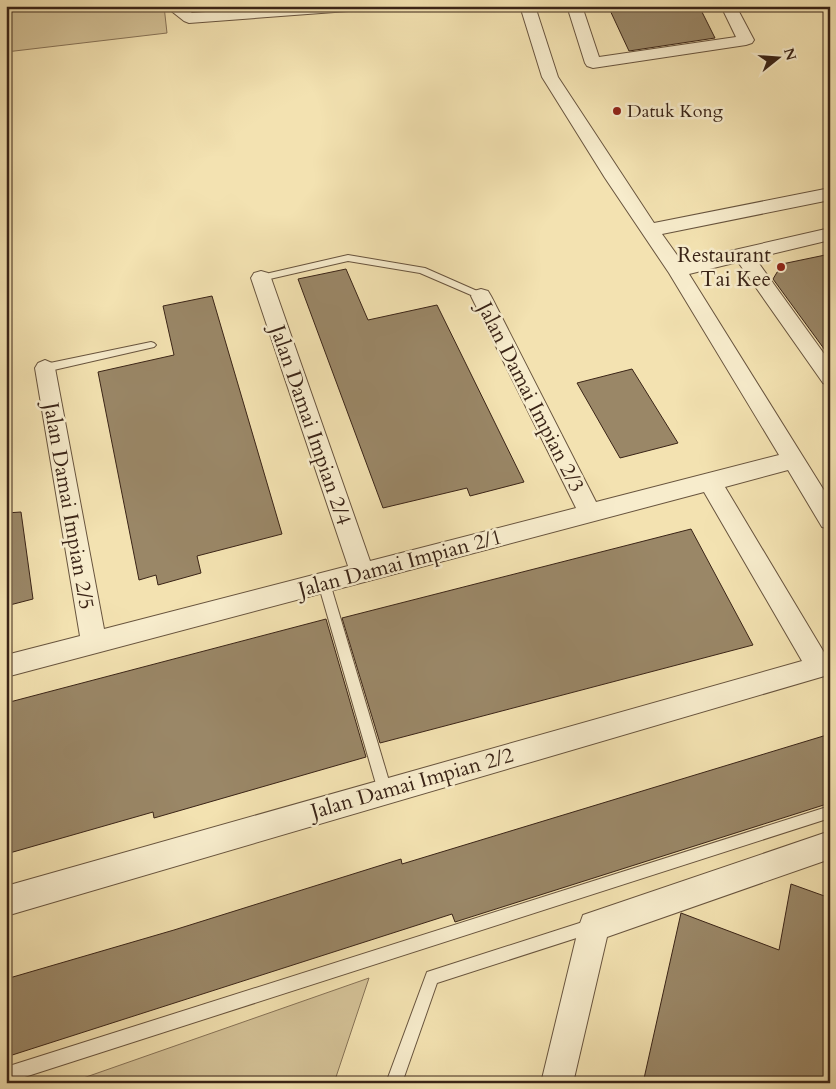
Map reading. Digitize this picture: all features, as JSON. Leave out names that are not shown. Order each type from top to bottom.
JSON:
[{"type":"street","points":[[172,6],[190,18],[348,6]]},
{"type":"street","points":[[527,6],[550,77],[648,230],[677,270],[830,520]]},
{"type":"street","points":[[574,6],[594,63],[746,40],[728,6]]},
{"type":"street","points":[[648,230],[830,194]]},
{"type":"street","points":[[677,270],[830,234]]},
{"type":"street","points":[[742,254],[830,378]]},
{"type":"street","name":"Jalan Damai Impian 2/4","points":[[261,278],[362,573]]},
{"type":"street","name":"Jalan Damai Impian 2/3","points":[[481,296],[590,513]]},
{"type":"street","name":"Jalan Damai Impian 2/5","points":[[45,368],[94,643]]},
{"type":"street","name":"Jalan Damai Impian 2/1","points":[[6,666],[794,460]]},
{"type":"street","points":[[710,482],[824,670]]},
{"type":"street","name":"Jalan Damai Impian 2/2","points":[[6,901],[385,791],[824,670]]},
{"type":"street","points":[[557,1083],[594,926],[830,845]]},
{"type":"lane","name":"Jalan Damai Impian 2/3","points":[[261,278],[348,258],[422,270],[481,296]]},
{"type":"lane","points":[[45,368],[151,345]]},
{"type":"lane","points":[[324,583],[385,791]]},
{"type":"lane","points":[[6,1075],[830,812]]},
{"type":"lane","points":[[394,1083],[432,977],[594,926]]},
{"type":"shaded area","points":[[6,6],[164,6],[167,33],[6,52]]},
{"type":"shaded area","points":[[369,978],[334,1083],[69,1083]]},
{"type":"building","points":[[608,6],[699,6],[715,38],[629,51]]},
{"type":"building","points":[[830,254],[830,357],[773,279],[782,264]]},
{"type":"building","points":[[346,269],[368,320],[437,305],[524,482],[470,496],[467,488],[383,508],[298,279]]},
{"type":"building","points":[[212,296],[282,534],[197,556],[201,573],[158,585],[156,575],[139,580],[98,372],[174,355],[163,306]]},
{"type":"building","points":[[632,369],[678,443],[620,458],[577,383]]},
{"type":"building","points":[[21,512],[33,599],[6,606],[6,513]]},
{"type":"building","points":[[691,529],[753,645],[380,743],[342,618]]},
{"type":"building","points":[[326,619],[366,757],[154,818],[153,812],[6,854],[6,703]]},
{"type":"building","points":[[830,734],[830,803],[455,922],[452,914],[6,1057],[6,979],[174,930],[401,859],[402,864]]},
{"type":"building","points":[[791,884],[830,898],[830,1083],[643,1083],[681,913],[779,950]]},
{"type":"place","name":"Datuk Kong","points":[[617,111]]},
{"type":"place","name":"Restaurant Tai Kee","points":[[781,267]]}]
